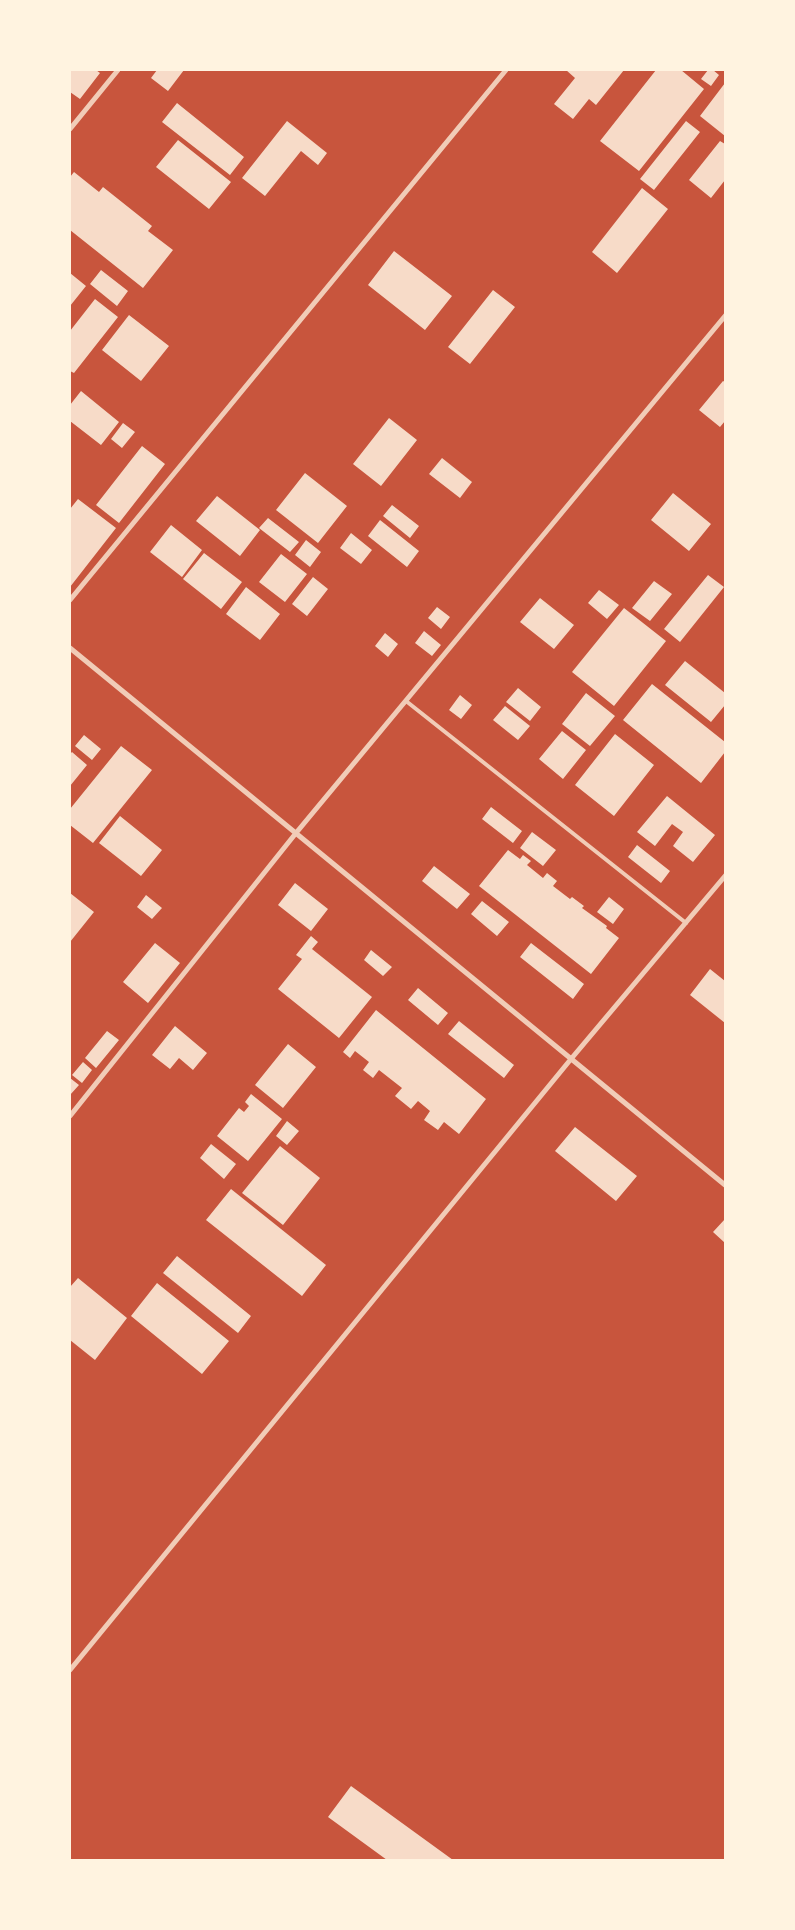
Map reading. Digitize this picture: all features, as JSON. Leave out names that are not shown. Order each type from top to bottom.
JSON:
[{"type":"street","points":[[70,129],[118,70]]},
{"type":"street","points":[[70,600],[506,70]]},
{"type":"street","points":[[70,1116],[296,834],[725,316]]},
{"type":"street","points":[[70,648],[725,1185]]},
{"type":"street","points":[[70,1670],[571,1059],[725,876]]},
{"type":"lane","points":[[406,701],[686,923]]},
{"type":"building","points":[[70,70],[96,70],[100,73],[80,99],[70,92]]},
{"type":"building","points":[[157,70],[184,70],[168,91],[151,78]]},
{"type":"building","points":[[566,70],[624,70],[596,105],[589,99],[573,119],[554,104],[575,78]]},
{"type":"building","points":[[656,70],[681,70],[704,89],[639,171],[600,141]]},
{"type":"building","points":[[708,70],[713,70],[719,75],[711,86],[701,79]]},
{"type":"building","points":[[725,83],[725,136],[700,116]]},
{"type":"building","points":[[177,103],[244,157],[230,175],[162,122]]},
{"type":"building","points":[[287,121],[327,153],[318,165],[301,151],[265,196],[242,178]]},
{"type":"building","points":[[686,121],[700,132],[654,190],[640,179]]},
{"type":"building","points":[[178,140],[231,182],[209,209],[156,167]]},
{"type":"building","points":[[720,141],[725,144],[725,180],[711,198],[689,180]]},
{"type":"building","points":[[74,172],[99,192],[103,187],[152,226],[148,231],[173,250],[143,288],[70,230],[70,177]]},
{"type":"building","points":[[642,188],[668,209],[617,273],[592,252]]},
{"type":"building","points":[[394,251],[452,296],[425,330],[368,285]]},
{"type":"building","points":[[101,270],[128,291],[117,306],[90,284]]},
{"type":"building","points":[[70,273],[86,286],[70,306]]},
{"type":"building","points":[[493,290],[515,307],[470,364],[448,347]]},
{"type":"building","points":[[95,299],[118,317],[74,373],[70,371],[70,331]]},
{"type":"building","points":[[129,315],[169,346],[141,381],[102,350]]},
{"type":"building","points":[[723,381],[725,382],[725,421],[720,427],[699,410]]},
{"type":"building","points":[[81,391],[119,422],[101,445],[70,421],[70,405]]},
{"type":"building","points":[[389,418],[417,440],[381,486],[353,464]]},
{"type":"building","points":[[123,423],[135,432],[122,448],[111,439]]},
{"type":"building","points":[[142,446],[165,464],[119,523],[96,505]]},
{"type":"building","points":[[442,458],[472,482],[460,498],[429,474]]},
{"type":"building","points":[[305,473],[347,506],[318,543],[276,510]]},
{"type":"building","points":[[673,493],[711,524],[689,551],[651,520]]},
{"type":"building","points":[[217,496],[260,530],[240,556],[196,521]]},
{"type":"building","points":[[78,499],[116,528],[70,587],[70,509]]},
{"type":"building","points":[[392,505],[419,526],[410,538],[383,516]]},
{"type":"building","points":[[268,518],[299,542],[290,552],[259,528]]},
{"type":"building","points":[[380,520],[419,551],[407,567],[368,536]]},
{"type":"building","points":[[171,525],[202,550],[182,577],[150,552]]},
{"type":"building","points":[[351,533],[372,550],[361,564],[340,548]]},
{"type":"building","points":[[306,540],[321,552],[310,567],[295,555]]},
{"type":"building","points":[[204,553],[242,582],[221,609],[183,579]]},
{"type":"building","points":[[281,554],[307,574],[285,602],[259,582]]},
{"type":"building","points":[[708,575],[724,587],[680,642],[664,629]]},
{"type":"building","points":[[313,577],[328,589],[307,616],[292,604]]},
{"type":"building","points":[[654,581],[672,594],[650,621],[632,608]]},
{"type":"building","points":[[246,587],[280,614],[260,640],[226,614]]},
{"type":"building","points":[[599,590],[619,605],[607,619],[588,603]]},
{"type":"building","points":[[540,598],[574,625],[554,649],[520,622]]},
{"type":"building","points":[[437,607],[450,617],[441,629],[428,618]]},
{"type":"building","points":[[624,608],[666,641],[614,706],[572,672]]},
{"type":"building","points":[[424,631],[441,645],[432,656],[415,643]]},
{"type":"building","points":[[385,633],[398,644],[388,657],[375,646]]},
{"type":"building","points":[[685,661],[725,693],[725,705],[711,722],[665,685]]},
{"type":"building","points":[[652,684],[725,742],[725,752],[701,783],[623,720]]},
{"type":"building","points":[[518,688],[541,707],[530,721],[506,702]]},
{"type":"building","points":[[586,693],[615,716],[590,746],[562,724]]},
{"type":"building","points":[[460,695],[472,705],[461,719],[449,710]]},
{"type":"building","points":[[505,706],[530,726],[518,740],[493,720]]},
{"type":"building","points":[[562,731],[586,750],[563,779],[539,759]]},
{"type":"building","points":[[615,734],[654,765],[614,816],[575,785]]},
{"type":"building","points":[[84,735],[101,749],[92,760],[75,746]]},
{"type":"building","points":[[121,746],[152,770],[93,843],[70,825],[70,809]]},
{"type":"building","points":[[72,752],[87,765],[70,786],[70,754]]},
{"type":"building","points":[[667,796],[715,835],[693,862],[673,846],[683,832],[672,824],[655,846],[637,832]]},
{"type":"building","points":[[491,807],[522,831],[513,843],[482,819]]},
{"type":"building","points":[[120,816],[162,850],[141,876],[99,843]]},
{"type":"building","points":[[532,832],[556,850],[543,866],[520,848]]},
{"type":"building","points":[[637,845],[670,871],[661,883],[628,857]]},
{"type":"building","points":[[508,850],[520,859],[523,855],[531,861],[527,865],[543,878],[547,873],[557,881],[553,886],[570,899],[572,897],[584,906],[582,908],[607,926],[606,928],[619,938],[591,974],[479,886]]},
{"type":"building","points":[[434,866],[470,894],[457,909],[422,881]]},
{"type":"building","points":[[295,883],[328,909],[311,931],[278,905]]},
{"type":"building","points":[[70,893],[94,912],[70,942]]},
{"type":"building","points":[[146,895],[162,908],[152,919],[137,907]]},
{"type":"building","points":[[609,897],[624,909],[613,924],[597,912]]},
{"type":"building","points":[[482,901],[509,922],[497,936],[471,914]]},
{"type":"building","points":[[311,936],[318,942],[312,949],[372,997],[339,1038],[278,989],[302,959],[296,955]]},
{"type":"building","points":[[155,943],[180,963],[148,1003],[123,982]]},
{"type":"building","points":[[531,943],[584,984],[573,999],[520,957]]},
{"type":"building","points":[[371,950],[392,967],[383,976],[364,960]]},
{"type":"building","points":[[710,969],[725,981],[725,1023],[690,995]]},
{"type":"building","points":[[418,988],[448,1013],[438,1025],[408,1000]]},
{"type":"building","points":[[376,1010],[486,1099],[459,1134],[444,1122],[438,1130],[424,1120],[430,1111],[418,1101],[411,1109],[395,1096],[402,1088],[379,1070],[373,1078],[363,1070],[369,1062],[355,1051],[350,1058],[343,1052]]},
{"type":"building","points":[[459,1021],[514,1065],[504,1078],[448,1034]]},
{"type":"building","points":[[175,1026],[207,1053],[193,1070],[179,1058],[170,1069],[152,1055]]},
{"type":"building","points":[[107,1031],[119,1040],[96,1068],[85,1058]]},
{"type":"building","points":[[288,1044],[316,1067],[283,1108],[255,1085]]},
{"type":"building","points":[[83,1062],[92,1070],[82,1083],[72,1075]]},
{"type":"building","points":[[70,1078],[79,1085],[70,1095]]},
{"type":"building","points":[[251,1094],[282,1119],[248,1161],[217,1136],[239,1108],[244,1112],[249,1106],[245,1102]]},
{"type":"building","points":[[287,1121],[299,1131],[287,1145],[276,1136]]},
{"type":"building","points":[[575,1127],[637,1176],[616,1201],[555,1151]]},
{"type":"building","points":[[211,1144],[236,1164],[224,1179],[200,1158]]},
{"type":"building","points":[[280,1146],[320,1178],[283,1225],[242,1193]]},
{"type":"building","points":[[231,1189],[326,1265],[302,1296],[206,1220]]},
{"type":"building","points":[[725,1219],[725,1243],[713,1232]]},
{"type":"building","points":[[177,1256],[251,1316],[238,1333],[163,1273]]},
{"type":"building","points":[[78,1278],[127,1318],[95,1360],[70,1340],[70,1287]]},
{"type":"building","points":[[157,1283],[229,1341],[202,1374],[131,1316]]},
{"type":"building","points":[[351,1786],[453,1860],[387,1860],[328,1817]]}]
